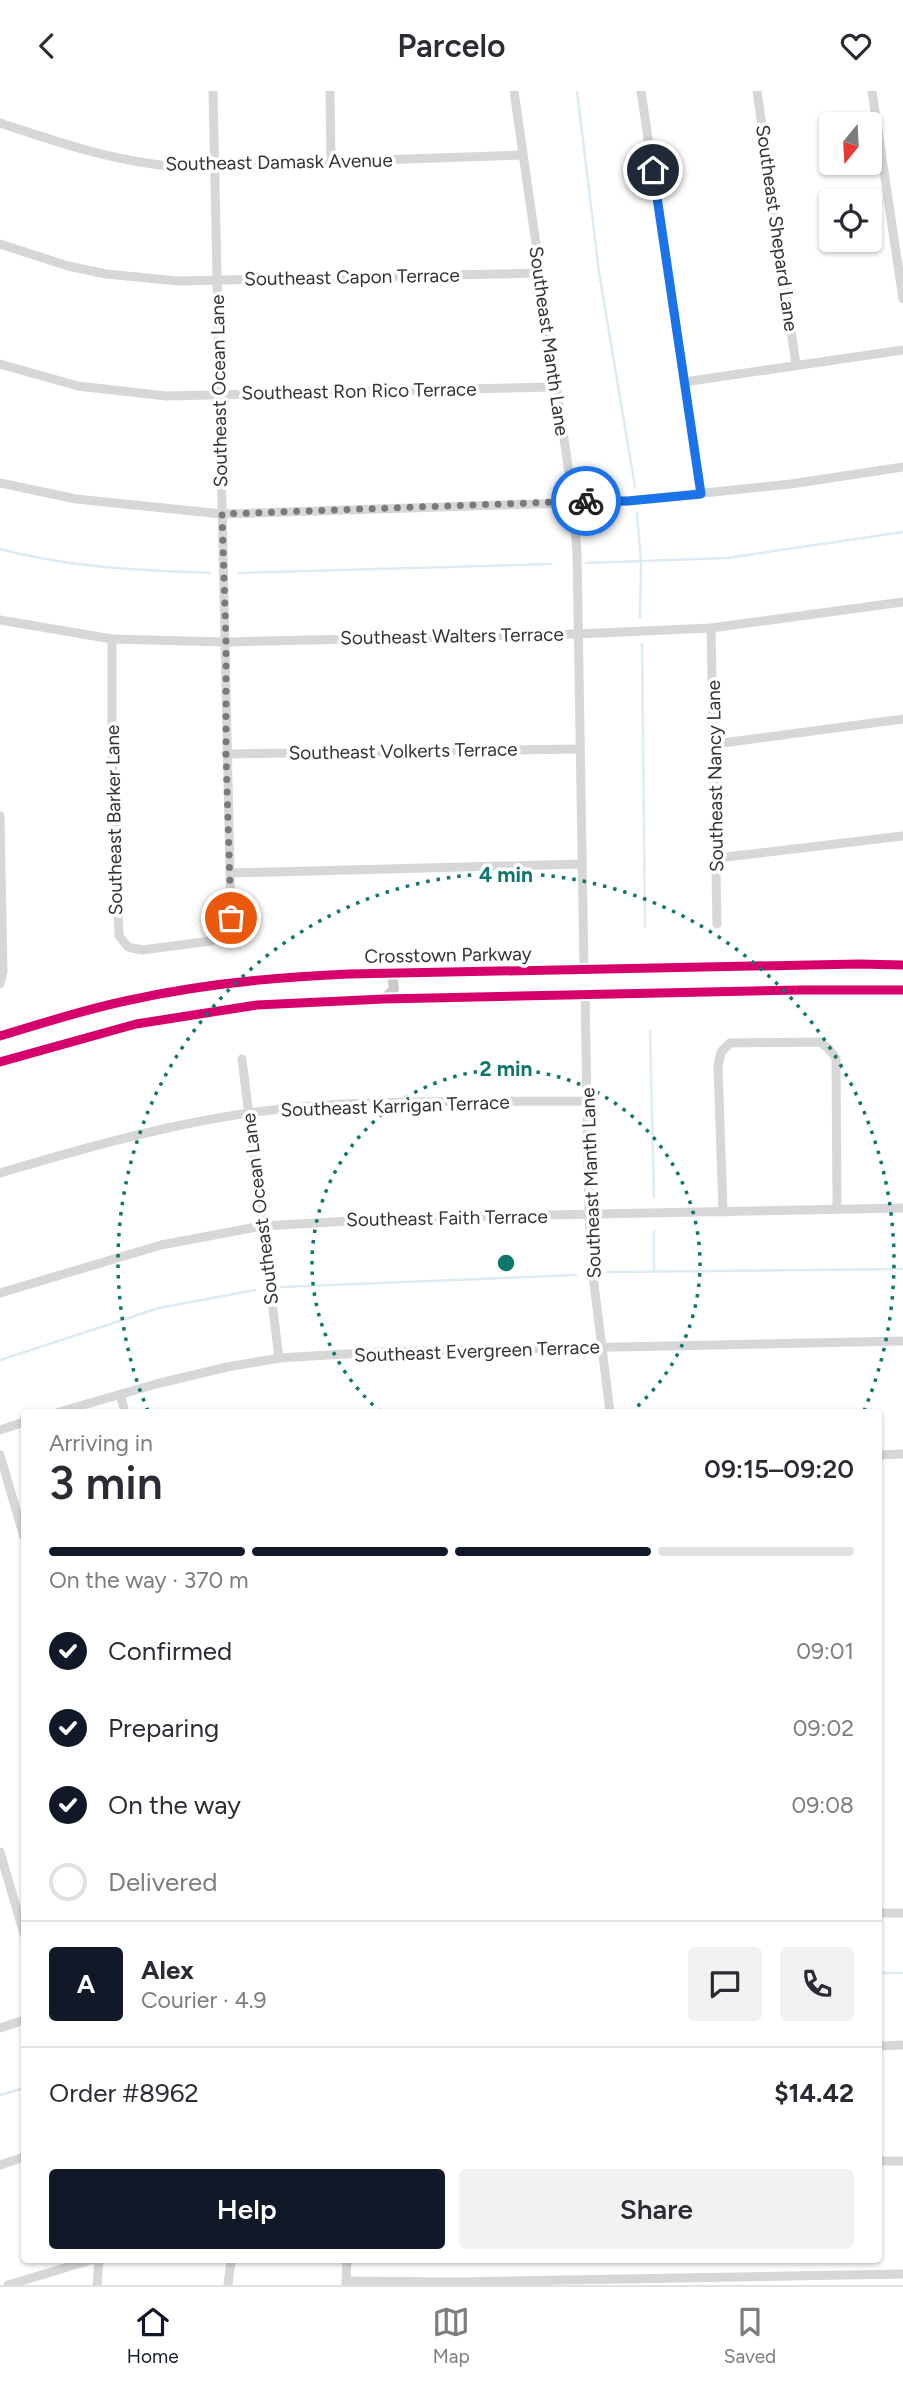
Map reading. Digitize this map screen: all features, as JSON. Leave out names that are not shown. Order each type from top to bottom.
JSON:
[{"type":"main road","name":"Crosstown Parkway","points":[[0,1036],[102,1007],[188,989],[272,978],[584,969],[903,965]]},
{"type":"main road","points":[[384,999],[394,989],[392,973]]},
{"type":"main road","points":[[0,1062],[106,1031],[198,1013],[277,1003],[801,990],[903,990]]},
{"type":"street","name":"Southeast Ocean Lane","points":[[177,945],[218,939],[228,930],[231,918],[213,91]]},
{"type":"street","points":[[330,91],[331,163]]},
{"type":"street","name":"Southeast Manth Lane","points":[[514,91],[573,501],[577,553],[584,969]]},
{"type":"street","points":[[641,91],[701,494]]},
{"type":"street","name":"Southeast Shepard Lane","points":[[757,91],[796,365]]},
{"type":"street","points":[[872,91],[903,299]]},
{"type":"street","name":"Southeast Damask Avenue","points":[[0,123],[106,157],[165,166],[522,156]]},
{"type":"street","name":"Southeast Capon Terrace","points":[[0,244],[68,266],[106,274],[178,281],[541,273]]},
{"type":"street","points":[[684,382],[903,350]]},
{"type":"street","name":"Southeast Ron Rico Terrace","points":[[0,364],[78,386],[166,396],[555,387]]},
{"type":"street","points":[[0,483],[76,499],[222,514],[628,501],[903,467]]},
{"type":"street","name":"Southeast Walters Terrace","points":[[0,620],[112,639],[226,642],[577,634],[711,628],[903,602]]},
{"type":"street","name":"Southeast Nancy Lane","points":[[711,628],[717,924]]},
{"type":"street","name":"Southeast Barker Lane","points":[[112,639],[117,930],[122,942],[135,949],[177,945]]},
{"type":"street","points":[[715,744],[903,719]]},
{"type":"street","name":"Southeast Volkerts Terrace","points":[[226,754],[580,749]]},
{"type":"street","points":[[0,816],[3,972],[0,984]]},
{"type":"street","points":[[717,859],[903,836]]},
{"type":"street","points":[[230,873],[582,864]]},
{"type":"street","name":"Southeast Manth Lane","points":[[585,995],[589,1215],[593,1276],[610,1409]]},
{"type":"street","points":[[723,1212],[718,1066],[721,1052],[730,1043],[820,1042],[836,1058],[837,1209]]},
{"type":"street","name":"Southeast Ocean Lane","points":[[242,1059],[279,1358]]},
{"type":"street","name":"Southeast Karrigan Terrace","points":[[0,1173],[171,1126],[249,1113],[326,1105],[588,1101]]},
{"type":"street","name":"Southeast Faith Terrace","points":[[0,1293],[161,1245],[262,1226],[401,1218],[903,1208]]},
{"type":"street","name":"Southeast Evergreen Terrace","points":[[68,1409],[227,1367],[279,1358],[377,1352],[903,1341]]},
{"type":"street","points":[[120,1394],[124,1409]]},
{"type":"street","points":[[0,1430],[21,1423]]},
{"type":"street","points":[[882,1455],[903,1454]]},
{"type":"street","points":[[0,1455],[21,1527]]},
{"type":"street","points":[[0,1852],[21,1924]]},
{"type":"street","points":[[882,1913],[903,1913]]},
{"type":"street","points":[[0,2028],[21,2021]]},
{"type":"street","points":[[882,2046],[903,2045]]},
{"type":"street","points":[[0,2165],[21,2158]]},
{"type":"street","points":[[882,2161],[903,2161]]},
{"type":"street","points":[[8,2285],[81,2263]]},
{"type":"street","points":[[97,2285],[99,2263]]},
{"type":"street","points":[[228,2285],[231,2263]]},
{"type":"street","points":[[347,2263],[346,2283],[456,2284],[903,2274]]},
{"type":"waterway","points":[[577,91],[599,272],[635,487]]},
{"type":"waterway","points":[[637,513],[641,562],[640,617]]},
{"type":"waterway","points":[[586,563],[727,558],[903,532]]},
{"type":"waterway","points":[[0,549],[79,564],[210,573]]},
{"type":"waterway","points":[[239,573],[551,564]]},
{"type":"waterway","points":[[642,644],[645,927]]},
{"type":"waterway","points":[[650,1031],[654,1197]]},
{"type":"waterway","points":[[654,1232],[654,1270]]},
{"type":"waterway","points":[[607,1272],[903,1269]]},
{"type":"waterway","points":[[281,1287],[576,1275]]},
{"type":"waterway","points":[[0,1360],[159,1308],[255,1290]]},
{"type":"waterway","points":[[882,1973],[903,1973]]},
{"type":"waterway","points":[[0,2095],[21,2089]]},
{"type":"cycle path","points":[[0,1036],[157,994],[294,977],[903,965]]},
{"type":"cycle path","points":[[0,1062],[136,1024],[257,1005],[384,999],[903,990]]},
{"type":"way so far","points":[[231,918],[222,514],[586,501]]},
{"type":"route","points":[[586,501],[628,501],[701,494],[653,170]]}]
